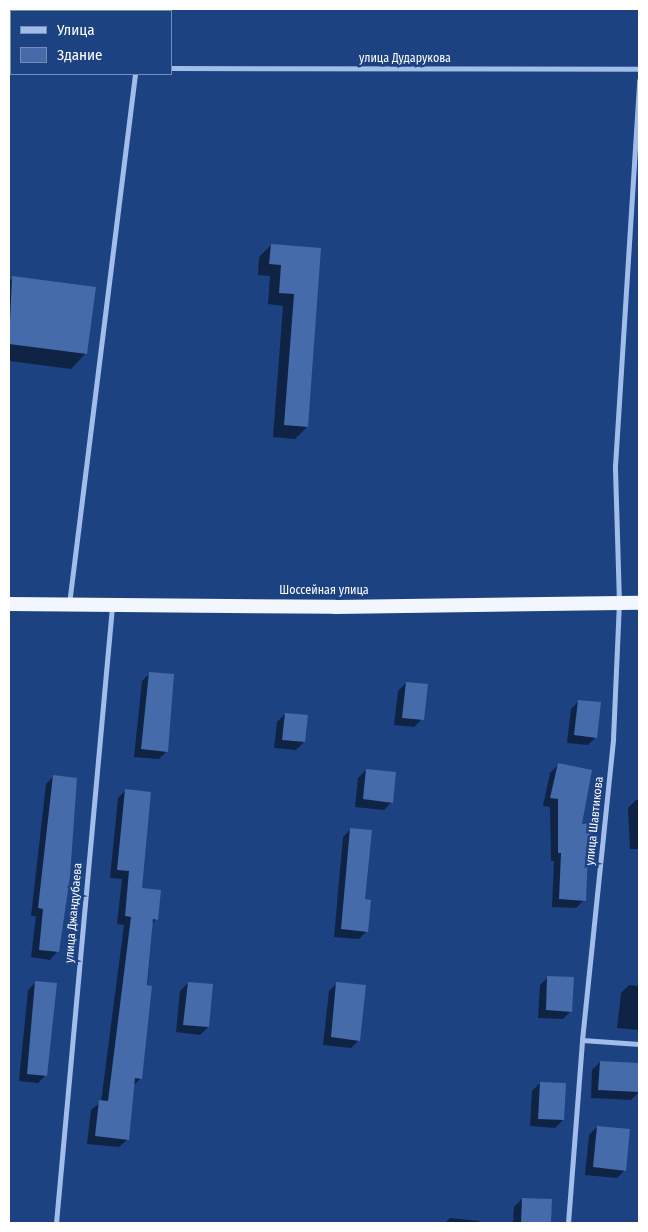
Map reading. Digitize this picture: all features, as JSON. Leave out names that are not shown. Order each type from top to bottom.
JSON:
[{"type":"highway","name":"Шоссейная улица","points":[[9,604],[334,607],[639,603]]},
{"type":"street","name":"улица Дударукова","points":[[172,68],[639,69]]},
{"type":"street","points":[[69,604],[135,75]]},
{"type":"street","name":"улица Шавтикова","points":[[568,1223],[582,1040],[613,739],[618,603],[615,466],[639,80]]},
{"type":"street","name":"улица Джандубаева","points":[[56,1223],[112,604]]},
{"type":"street","points":[[582,1040],[639,1044]]},
{"type":"building","points":[[271,244],[321,248],[308,427],[284,425],[294,294],[279,293],[281,265],[269,264]]},
{"type":"building","points":[[12,276],[96,287],[87,354],[9,344]]},
{"type":"building","points":[[149,672],[174,674],[168,752],[141,749]]},
{"type":"building","points":[[406,682],[428,684],[424,720],[402,718]]},
{"type":"building","points":[[578,700],[601,702],[597,738],[574,735]]},
{"type":"building","points":[[285,713],[308,715],[305,742],[282,740]]},
{"type":"building","points":[[558,763],[592,770],[582,824],[594,823],[594,853],[588,853],[586,901],[559,899],[561,853],[558,853],[558,799],[550,798]]},
{"type":"building","points":[[366,769],[396,772],[393,803],[363,799]]},
{"type":"building","points":[[53,775],[77,778],[70,876],[59,952],[39,950],[43,909],[38,908]]},
{"type":"building","points":[[125,789],[151,792],[142,888],[161,890],[158,920],[153,919],[147,985],[152,986],[142,1079],[135,1078],[129,1140],[95,1136],[99,1100],[108,1101],[131,917],[125,916],[129,871],[117,870]]},
{"type":"building","points":[[350,828],[372,830],[365,899],[371,900],[368,932],[341,929]]},
{"type":"building","points":[[547,976],[574,977],[572,1012],[546,1010]]},
{"type":"building","points":[[35,981],[57,983],[47,1076],[27,1074]]},
{"type":"building","points":[[188,982],[213,984],[209,1027],[183,1025]]},
{"type":"building","points":[[336,982],[366,985],[360,1041],[331,1037]]},
{"type":"building","points":[[600,1061],[639,1063],[639,1092],[598,1090]]},
{"type":"building","points":[[540,1082],[566,1083],[564,1120],[538,1119]]},
{"type":"building","points":[[597,1126],[630,1129],[626,1171],[593,1167]]},
{"type":"building","points":[[522,1198],[552,1199],[551,1223],[521,1223]]}]
